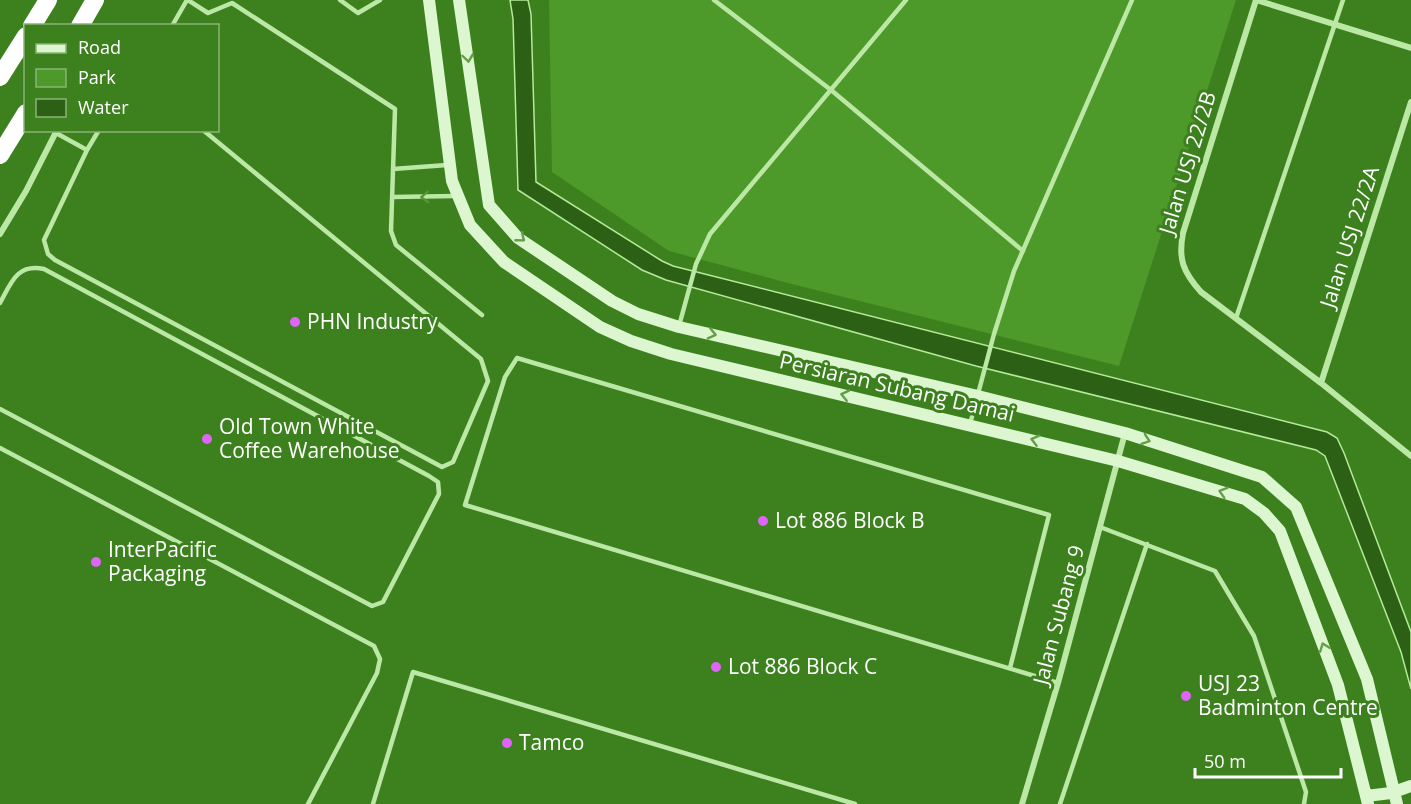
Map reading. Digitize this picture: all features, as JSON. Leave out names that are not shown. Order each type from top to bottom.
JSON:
[{"type":"highway","points":[[33,24],[48,0]]},
{"type":"highway","points":[[81,24],[93,3]]},
{"type":"highway","points":[[2,72],[24,39]]},
{"type":"highway","points":[[0,155],[24,117]]},
{"type":"street","name":"Persiaran Subang Damai","points":[[429,0],[452,181],[470,225],[504,262],[600,327],[631,341],[671,354],[1118,460],[1245,499],[1264,513],[1280,531],[1338,685],[1367,800]]},
{"type":"street","name":"Persiaran Subang Damai","points":[[459,0],[489,205],[518,238],[612,301],[638,314],[679,327],[978,396],[1125,433],[1262,477],[1296,507],[1366,679],[1402,793]]},
{"type":"street","points":[[1256,0],[1411,48]]},
{"type":"street","name":"Jalan USJ 22/2B","points":[[1256,0],[1199,177],[1180,249],[1184,267],[1190,280],[1201,292],[1321,383],[1411,456]]},
{"type":"street","points":[[88,24],[93,3]]},
{"type":"street","name":"Jalan USJ 22/2A","points":[[1321,383],[1411,102]]},
{"type":"street","points":[[0,234],[57,132]]},
{"type":"street","name":"Jalan Subang 9","points":[[1022,804],[1058,683],[1125,433]]},
{"type":"street","points":[[1367,800],[1402,793]]},
{"type":"lane","points":[[173,24],[187,0],[208,13],[232,3],[395,110],[391,231],[396,245],[482,315]]},
{"type":"lane","points":[[340,0],[358,13],[380,0]]},
{"type":"lane","points":[[714,0],[831,90],[1023,251]]},
{"type":"lane","points":[[679,327],[696,264],[710,234],[906,0]]},
{"type":"lane","points":[[970,424],[994,334],[1023,251],[1132,0]]},
{"type":"lane","points":[[1236,318],[1343,0]]},
{"type":"lane","points":[[57,132],[87,150]]},
{"type":"lane","points":[[98,132],[44,240],[48,254],[55,260],[442,467],[453,462],[488,381],[481,359],[205,132]]},
{"type":"lane","points":[[393,169],[450,165]]},
{"type":"lane","points":[[392,197],[458,196]]},
{"type":"lane","points":[[0,303],[15,276],[34,267],[44,269],[429,476],[438,482],[439,494],[383,602],[372,606],[0,409]]},
{"type":"lane","points":[[1010,668],[1049,515],[517,358],[505,377],[465,505],[1058,683]]},
{"type":"lane","points":[[0,448],[374,646],[380,659],[377,673],[308,804]]},
{"type":"lane","points":[[1100,527],[1215,571],[1254,636],[1306,792],[1304,804]]},
{"type":"lane","points":[[1060,804],[1147,544]]},
{"type":"lane","points":[[374,804],[413,672],[855,804]]},
{"type":"green space","points":[[549,0],[1236,0],[1119,366],[669,251],[552,172]]},
{"type":"water","points":[[510,0],[528,0],[531,14],[536,182],[662,261],[673,266],[1327,432],[1337,438],[1411,632],[1411,689],[1401,652],[1325,456],[1316,450],[976,366],[666,280],[642,270],[518,190],[513,19]]},
{"type":"place","name":"PHN Industry","points":[[295,322]]},
{"type":"place","name":"Old Town White Coffee Warehouse","points":[[207,439]]},
{"type":"place","name":"Lot 886 Block B","points":[[763,521]]},
{"type":"place","name":"InterPacific Packaging","points":[[96,562]]},
{"type":"place","name":"Lot 886 Block C","points":[[716,667]]},
{"type":"place","name":"USJ 23 Badminton Centre","points":[[1186,696]]},
{"type":"place","name":"Tamco","points":[[507,743]]}]
